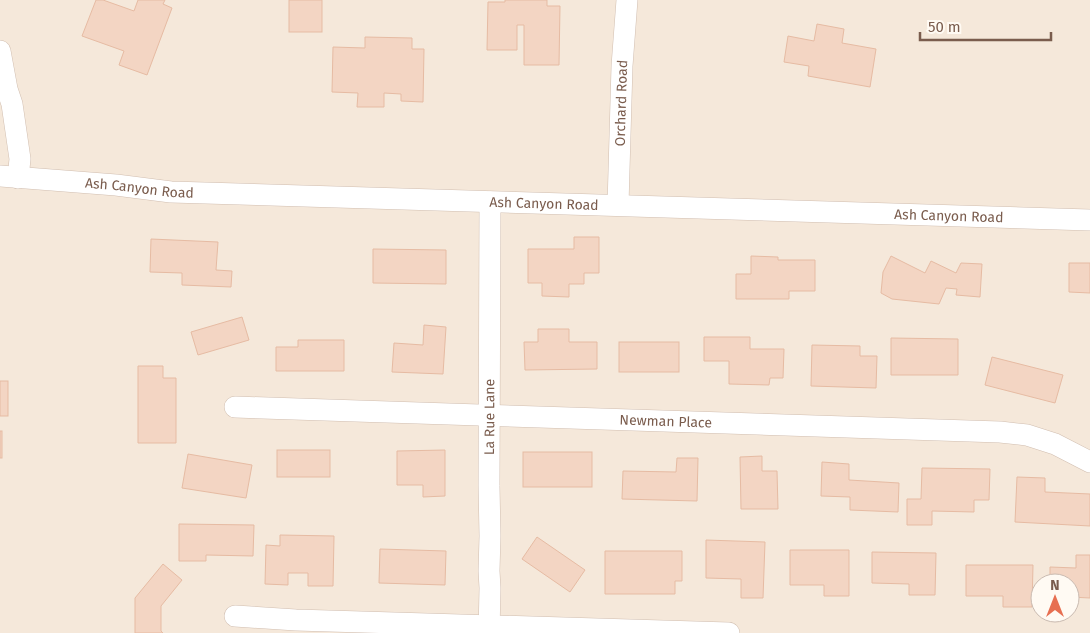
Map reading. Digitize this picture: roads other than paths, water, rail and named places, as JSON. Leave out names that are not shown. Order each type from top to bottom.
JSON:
[{"type":"street","name":"Orchard Road","points":[[618,205],[622,66],[627,0]]},
{"type":"street","points":[[0,51],[6,89],[12,104],[20,159],[9,177]]},
{"type":"street","name":"Ash Canyon Road","points":[[9,177],[116,185],[171,192],[1090,220]]},
{"type":"street","name":"La Rue Lane","points":[[489,629],[490,202]]},
{"type":"street","name":"Newman Place","points":[[235,407],[1000,432],[1027,435],[1055,444],[1090,462]]},
{"type":"street","points":[[235,616],[489,629],[729,633]]}]
